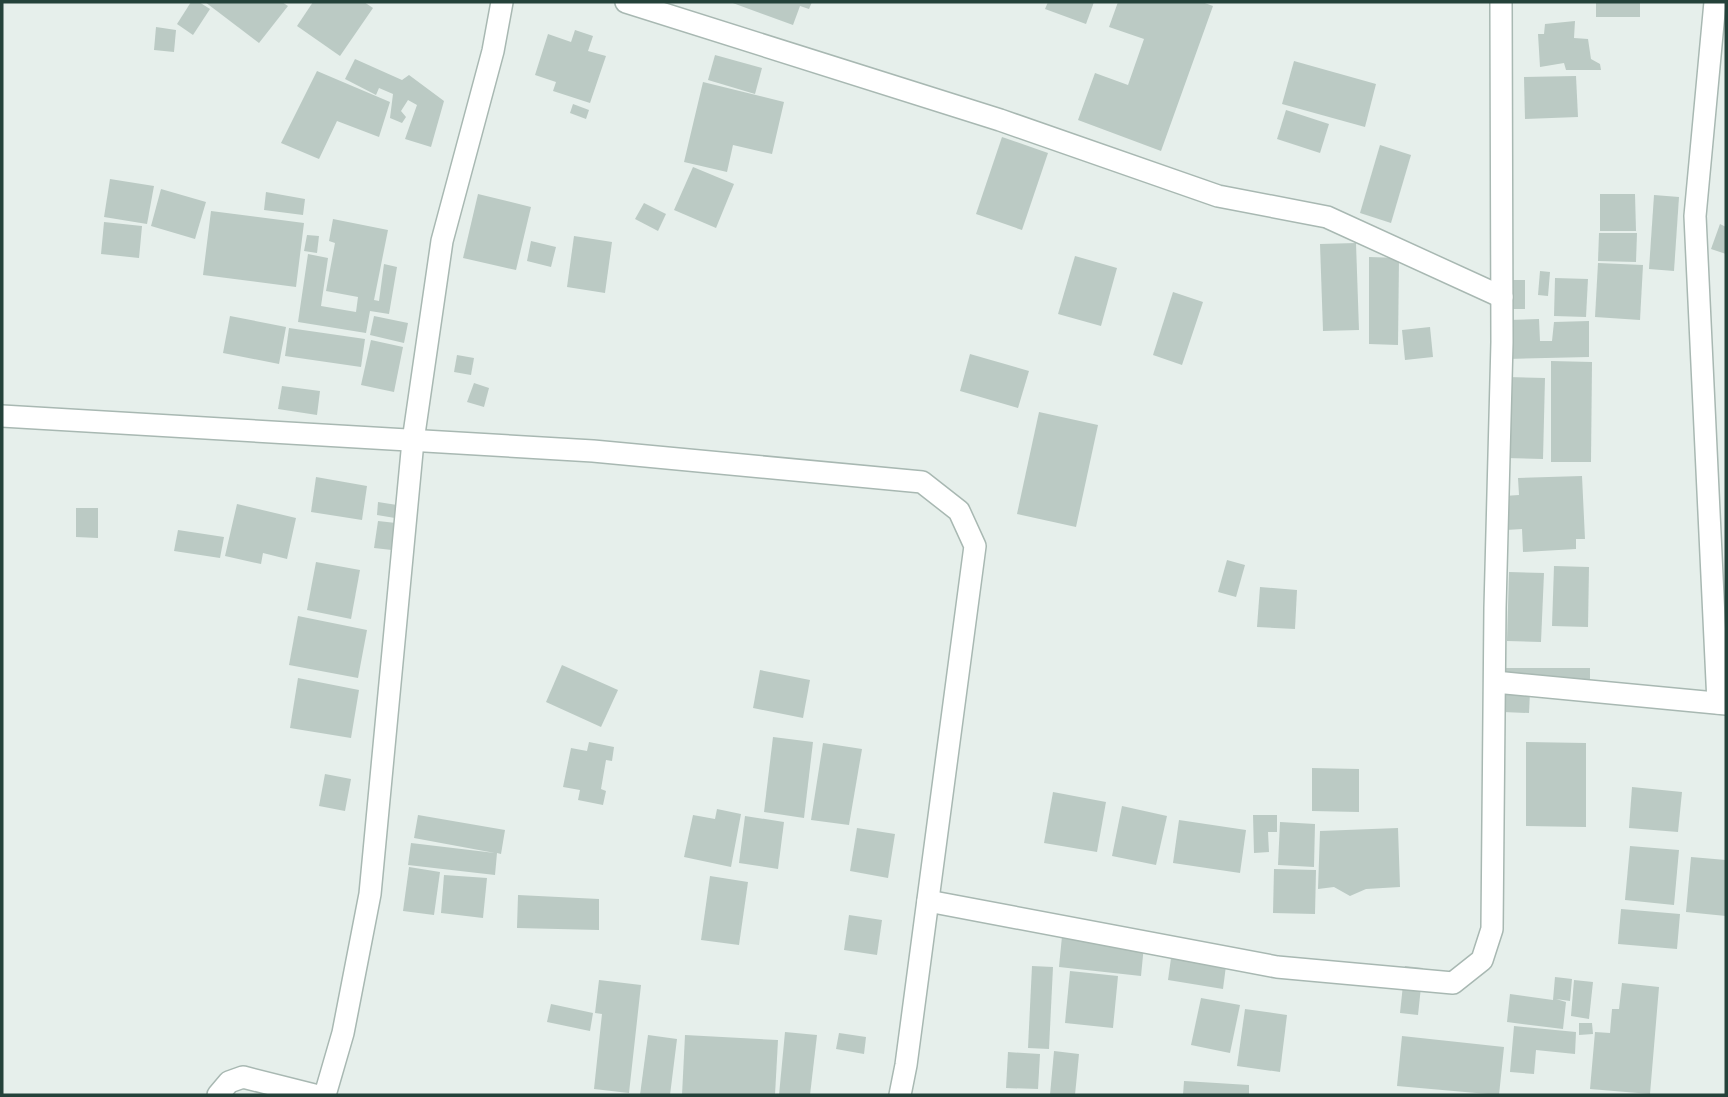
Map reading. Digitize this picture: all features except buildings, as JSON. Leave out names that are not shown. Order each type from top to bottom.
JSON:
[{"type":"street","points":[[325,1095],[343,1033],[370,894],[413,441],[442,241],[494,51],[502,2]]},
{"type":"street","points":[[626,2],[1000,120],[1218,196],[1327,216],[1502,297]]},
{"type":"street","points":[[928,901],[1277,967],[1453,983],[1482,960],[1492,929],[1502,297],[1501,2]]},
{"type":"street","points":[[1495,682],[1722,704],[1695,216],[1715,2]]},
{"type":"street","points":[[2,416],[607,453],[922,482],[959,511],[975,546],[900,1095]]},
{"type":"street","points":[[218,1095],[229,1082],[243,1077],[314,1095]]}]
